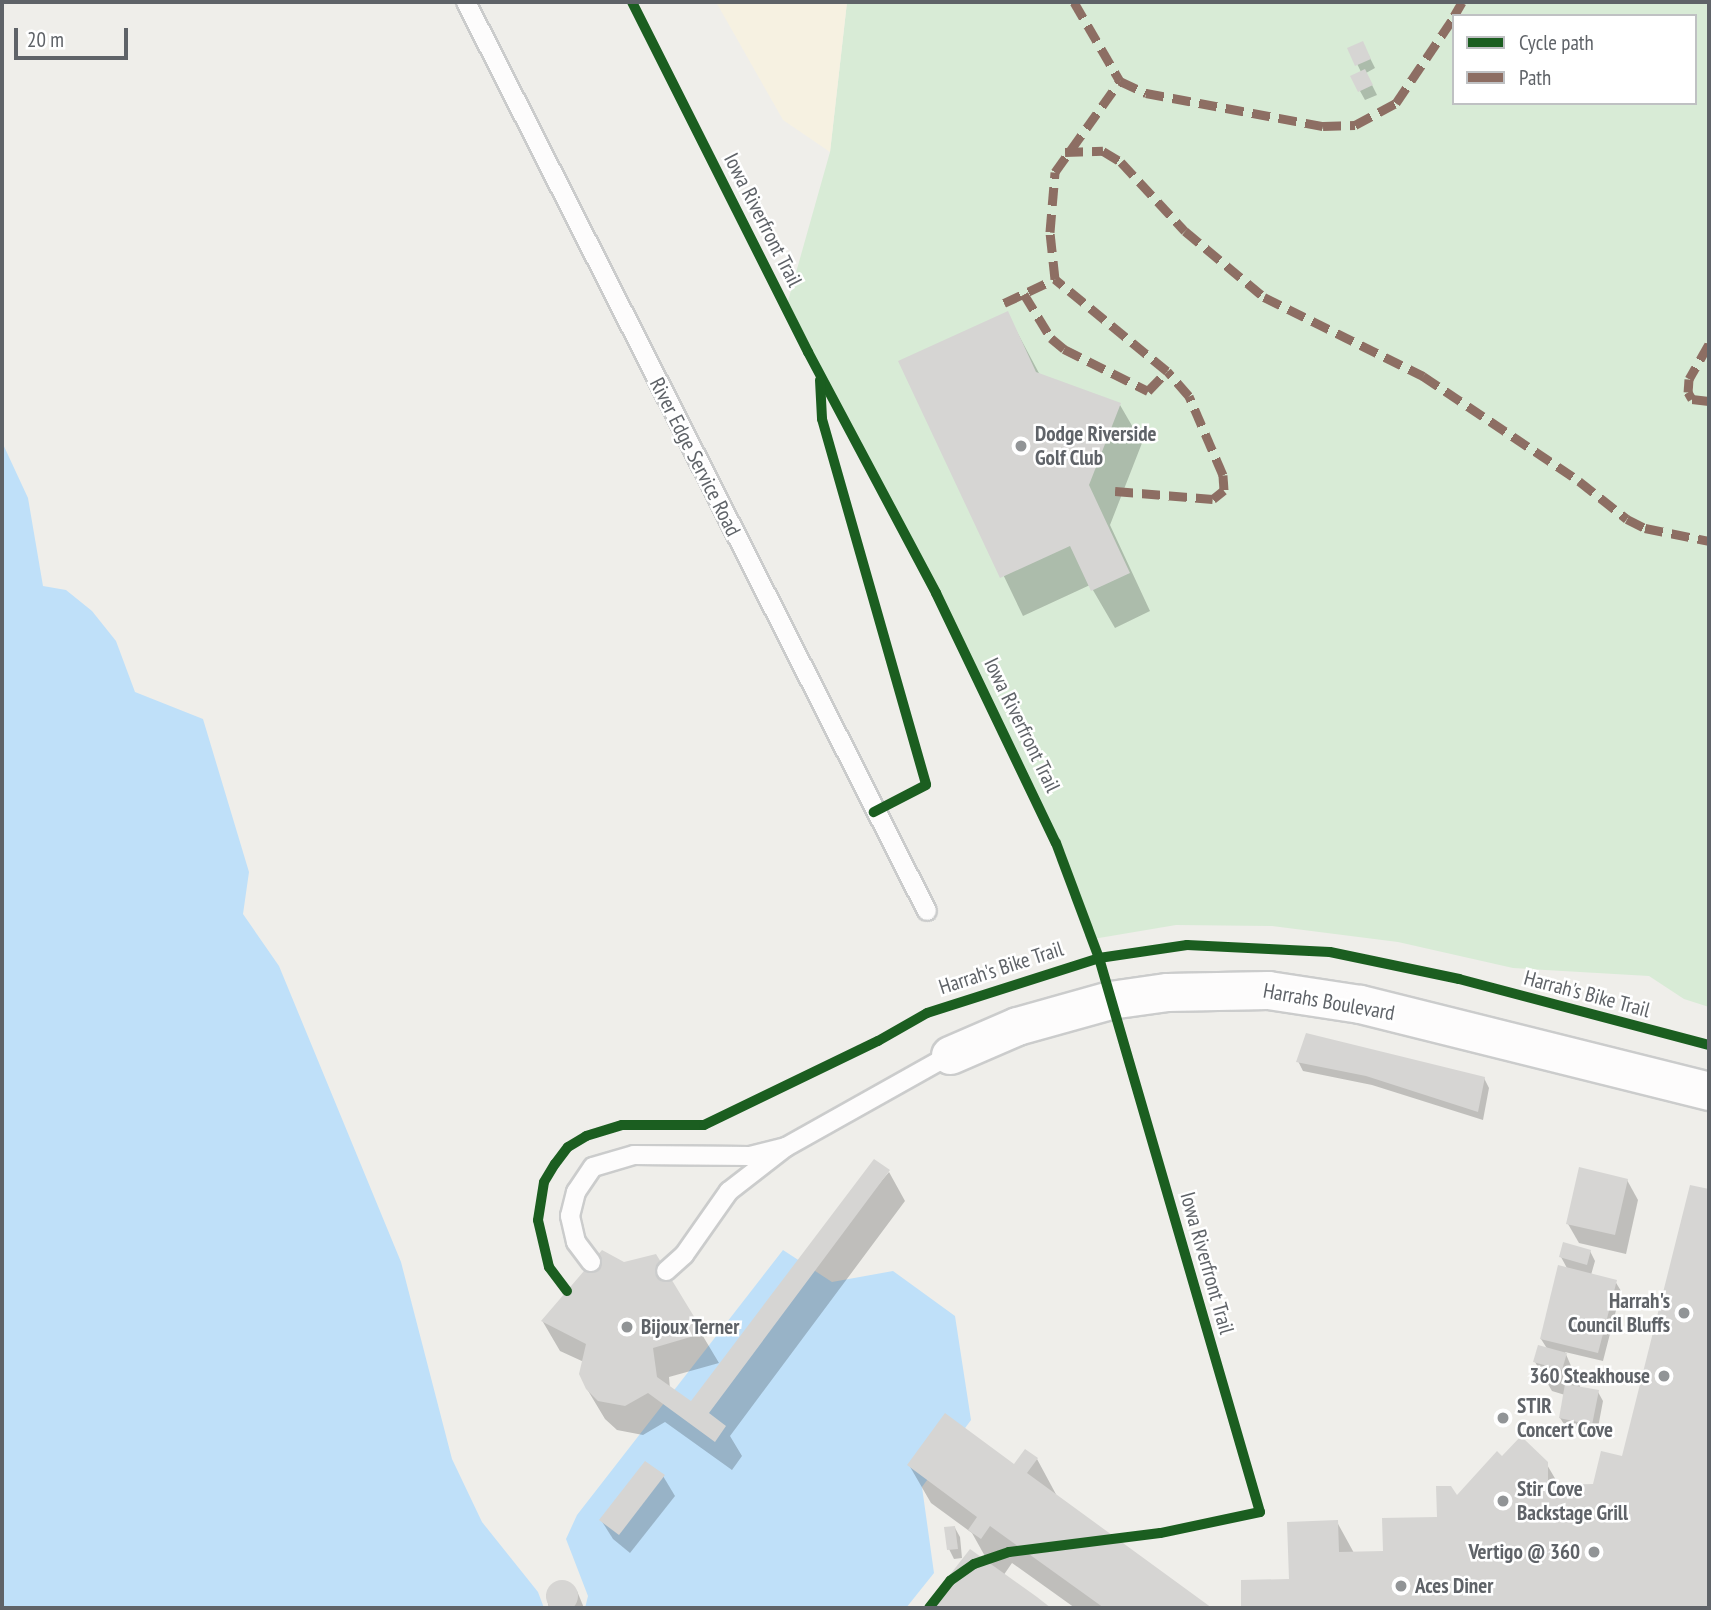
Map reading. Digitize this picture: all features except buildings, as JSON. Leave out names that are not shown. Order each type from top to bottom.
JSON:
[{"type":"street","name":"Harrahs Boulevard","points":[[950,1055],[1017,1026],[1110,1000],[1167,992],[1268,990],[1360,1004],[1709,1091]]},
{"type":"lane","name":"River Edge Service Road","points":[[466,2],[927,911]]},
{"type":"lane","points":[[666,1270],[684,1255],[729,1191],[786,1147],[950,1055]]},
{"type":"lane","points":[[591,1262],[576,1242],[570,1216],[576,1192],[593,1167],[634,1155],[750,1156],[786,1147]]},
{"type":"green space","name":"Dodge Riverside Golf Club","points":[[847,2],[1709,2],[1709,1007],[1684,999],[1649,976],[1513,968],[1398,942],[1272,926],[1176,925],[1093,939],[1021,763],[786,308],[830,152]]},
{"type":"sand","points":[[716,2],[847,2],[830,152],[783,120]]},
{"type":"water","points":[[2,442],[28,498],[43,586],[66,590],[92,611],[116,641],[135,692],[203,719],[249,872],[243,914],[279,966],[401,1262],[452,1459],[482,1522],[538,1592],[544,1608],[2,1608]]},
{"type":"water","points":[[783,1250],[832,1282],[893,1271],[955,1316],[971,1420],[922,1487],[934,1573],[906,1608],[585,1608],[588,1596],[566,1539],[577,1515]]},
{"type":"marked path","points":[[1074,2],[1120,81],[1146,93],[1323,126],[1355,125],[1396,103],[1452,20]]},
{"type":"marked path","points":[[1455,14],[1462,2]]},
{"type":"marked path","points":[[1115,491],[1213,499],[1224,490],[1223,475],[1189,396],[1167,371],[1055,279],[1050,232],[1055,172],[1120,81]]},
{"type":"marked path","points":[[1065,152],[1103,151],[1121,162],[1185,231],[1264,297],[1423,376],[1579,481],[1627,519],[1645,528],[1709,541]]},
{"type":"marked path","points":[[1004,303],[1055,279]]},
{"type":"marked path","points":[[1024,294],[1051,338],[1064,349],[1148,391],[1167,371]]},
{"type":"marked path","points":[[1709,344],[1689,379],[1688,392],[1692,399],[1709,401]]},
{"type":"cycle path","name":"Iowa Riverfront Trail","points":[[632,2],[808,352],[936,593],[1056,843],[1099,958],[1260,1512],[1160,1533],[1009,1552],[974,1564],[950,1581],[929,1608]]},
{"type":"cycle path","points":[[820,380],[822,419],[926,785],[874,812]]},
{"type":"cycle path","name":"Harrah's Bike Trail","points":[[567,1291],[549,1267],[538,1220],[544,1182],[568,1147],[586,1136],[622,1125],[704,1125],[878,1041],[927,1013],[1099,958],[1187,945],[1330,952],[1459,979],[1709,1045]]},
{"type":"place","name":"Dodge Riverside Golf Club","points":[[1021,446]]},
{"type":"place","name":"Harrah's Council Bluffs","points":[[1684,1313]]},
{"type":"place","name":"Bijoux Terner","points":[[627,1327]]},
{"type":"place","name":"360 Steakhouse","points":[[1664,1376]]},
{"type":"place","name":"STIR Concert Cove","points":[[1503,1418]]},
{"type":"place","name":"Stir Cove Backstage Grill","points":[[1503,1501]]},
{"type":"place","name":"Vertigo @ 360","points":[[1594,1552]]},
{"type":"place","name":"Aces Diner","points":[[1401,1586]]}]
